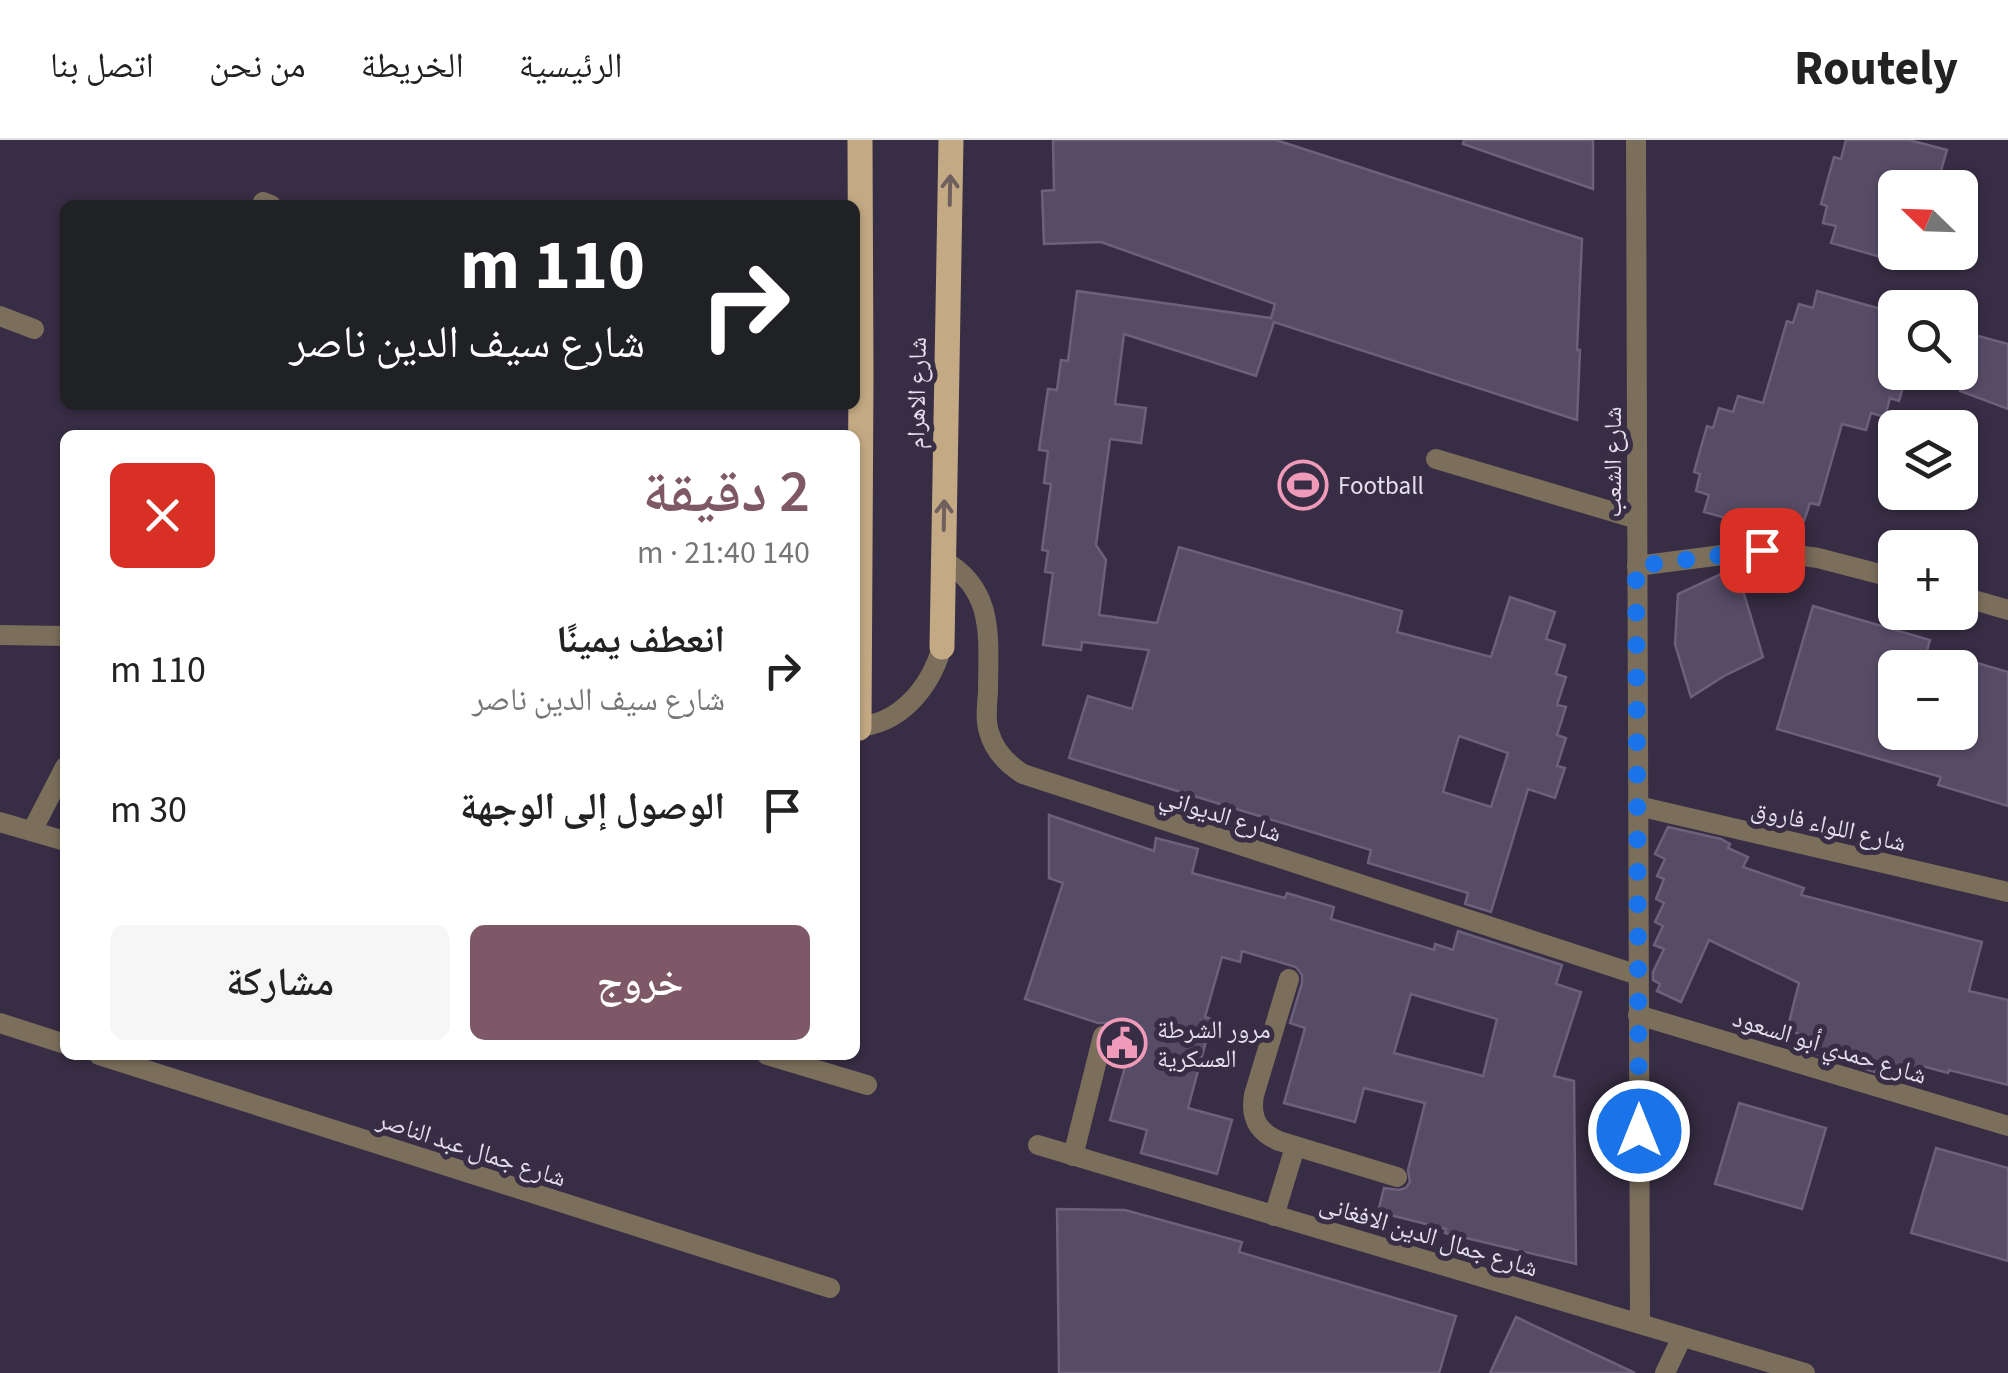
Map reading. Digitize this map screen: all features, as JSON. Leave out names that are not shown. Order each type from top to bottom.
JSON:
[{"type":"main road","points":[[859,200],[860,140]]},
{"type":"main road","name":"شارع الاهرام","points":[[942,648],[951,140]]},
{"type":"street","name":"شارع الشعب","points":[[1636,140],[1640,1324]]},
{"type":"street","points":[[0,316],[34,329]]},
{"type":"street","points":[[1436,459],[1637,519]]},
{"type":"street","points":[[1636,566],[1762,550],[1818,558],[1878,574]]},
{"type":"street","name":"شارع الديواني","points":[[943,560],[960,569],[982,603],[988,633],[987,726],[1000,754],[1023,774],[1638,975]]},
{"type":"street","points":[[1978,601],[2008,610]]},
{"type":"street","points":[[0,636],[60,636]]},
{"type":"street","points":[[860,727],[887,719],[917,697],[937,666],[942,648]]},
{"type":"street","points":[[32,831],[60,777]]},
{"type":"street","name":"شارع اللواء فاروق","points":[[1638,806],[2008,892]]},
{"type":"street","points":[[0,822],[60,839]]},
{"type":"street","points":[[1289,979],[1252,1110],[1256,1124],[1266,1135],[1295,1147],[1397,1177]]},
{"type":"street","name":"شارع حمدي أبو السعود","points":[[1638,1015],[2008,1126]]},
{"type":"street","points":[[0,1023],[60,1042]]},
{"type":"street","points":[[1073,1156],[1104,1036]]},
{"type":"street","name":"شارع جمال عبد الناصر","points":[[115,1060],[830,1288]]},
{"type":"street","points":[[783,1060],[866,1086]]},
{"type":"street","name":"شارع جمال الدين الافغانى","points":[[1038,1146],[1806,1373]]},
{"type":"street","points":[[1274,1216],[1295,1147]]},
{"type":"street","points":[[1665,1373],[1682,1337]]},
{"type":"building","points":[[1053,140],[1276,140],[1582,239],[1577,420],[1274,322],[1256,376],[1124,334],[1115,404],[1146,408],[1141,443],[1110,439],[1096,545],[1106,560],[1099,615],[1157,623],[1179,547],[1402,611],[1397,632],[1491,657],[1510,597],[1555,612],[1546,639],[1565,645],[1556,674],[1566,677],[1557,705],[1566,707],[1557,735],[1566,738],[1557,766],[1565,768],[1555,798],[1528,789],[1491,912],[1465,904],[1468,893],[1368,863],[1371,850],[1069,758],[1088,696],[1132,709],[1149,650],[1082,642],[1081,650],[1043,645],[1053,573],[1045,572],[1048,551],[1042,550],[1051,484],[1044,483],[1048,451],[1039,450],[1048,389],[1057,390],[1061,360],[1068,361],[1077,291],[1271,318],[1275,304],[1101,242],[1044,244],[1042,191],[1054,190]],"holes":[[[1459,736],[1508,753],[1491,807],[1443,792]]]},
{"type":"building","points":[[1464,140],[1593,140],[1593,189],[1463,144]]},
{"type":"building","points":[[1846,140],[1909,140],[1947,150],[1941,170],[1878,170],[1878,256],[1831,243],[1836,226],[1823,223],[1827,206],[1821,204],[1834,157],[1841,159]]},
{"type":"building","points":[[1817,291],[1878,308],[1878,390],[1902,390],[1899,401],[1890,398],[1887,410],[1878,410],[1878,415],[1871,413],[1866,430],[1842,424],[1819,505],[1810,503],[1804,521],[1791,517],[1787,535],[1704,512],[1709,495],[1696,491],[1700,474],[1694,472],[1707,426],[1713,428],[1719,408],[1733,412],[1738,396],[1763,403],[1787,321],[1793,323],[1799,304],[1813,308]]},
{"type":"building","points":[[1978,336],[2008,344],[2008,409],[1960,391],[1978,390]]},
{"type":"building","points":[[1736,567],[1763,657],[1691,697],[1675,644],[1678,594]]},
{"type":"building","points":[[1813,606],[1878,625],[1878,630],[1896,630],[1930,640],[1927,650],[1878,650],[1878,750],[1978,750],[1978,663],[2008,672],[2008,806],[1938,785],[1941,777],[1777,729]]},
{"type":"building","points":[[1049,815],[1154,851],[1156,838],[1198,849],[1192,873],[1334,907],[1331,919],[1434,950],[1435,944],[1453,950],[1458,931],[1562,965],[1556,984],[1581,992],[1554,1076],[1574,1081],[1576,1264],[1445,1233],[1446,1229],[1378,1212],[1384,1188],[1399,1190],[1410,1182],[1408,1170],[1425,1103],[1364,1088],[1355,1122],[1284,1103],[1305,1028],[1290,1023],[1302,975],[1296,967],[1242,951],[1240,962],[1222,957],[1205,1017],[1212,1019],[1188,1108],[1232,1120],[1217,1174],[1141,1153],[1147,1130],[1110,1120],[1134,1035],[1025,999],[1063,883],[1049,878]],"holes":[[[1411,994],[1497,1019],[1483,1076],[1394,1053]]]},
{"type":"building","points":[[1668,827],[1721,839],[1730,844],[1728,848],[1748,857],[1743,867],[1804,888],[1801,895],[1982,942],[1969,991],[2008,1000],[2008,1085],[1922,1066],[1918,1085],[1802,1050],[1806,1036],[1787,1030],[1799,983],[1709,940],[1681,1002],[1657,991],[1660,984],[1653,980],[1653,972],[1664,949],[1654,945],[1663,926],[1655,922],[1664,903],[1656,899],[1664,879],[1657,876],[1665,859],[1655,854]]},
{"type":"building","points":[[1739,1103],[1826,1128],[1802,1209],[1715,1184]]},
{"type":"building","points":[[1936,1148],[2008,1168],[2008,1261],[1911,1233]]},
{"type":"building","points":[[1057,1209],[1125,1210],[1242,1242],[1239,1252],[1456,1316],[1439,1373],[1059,1373]]},
{"type":"building","points":[[1516,1317],[1635,1373],[1490,1373]]},
{"type":"place","name":"Football","points":[[1303,485]]},
{"type":"place","name":"مرور الشرطة العسكرية","points":[[1122,1043]]},
{"type":"route","points":[[1639,1131],[1636,566],[1762,550]]}]
